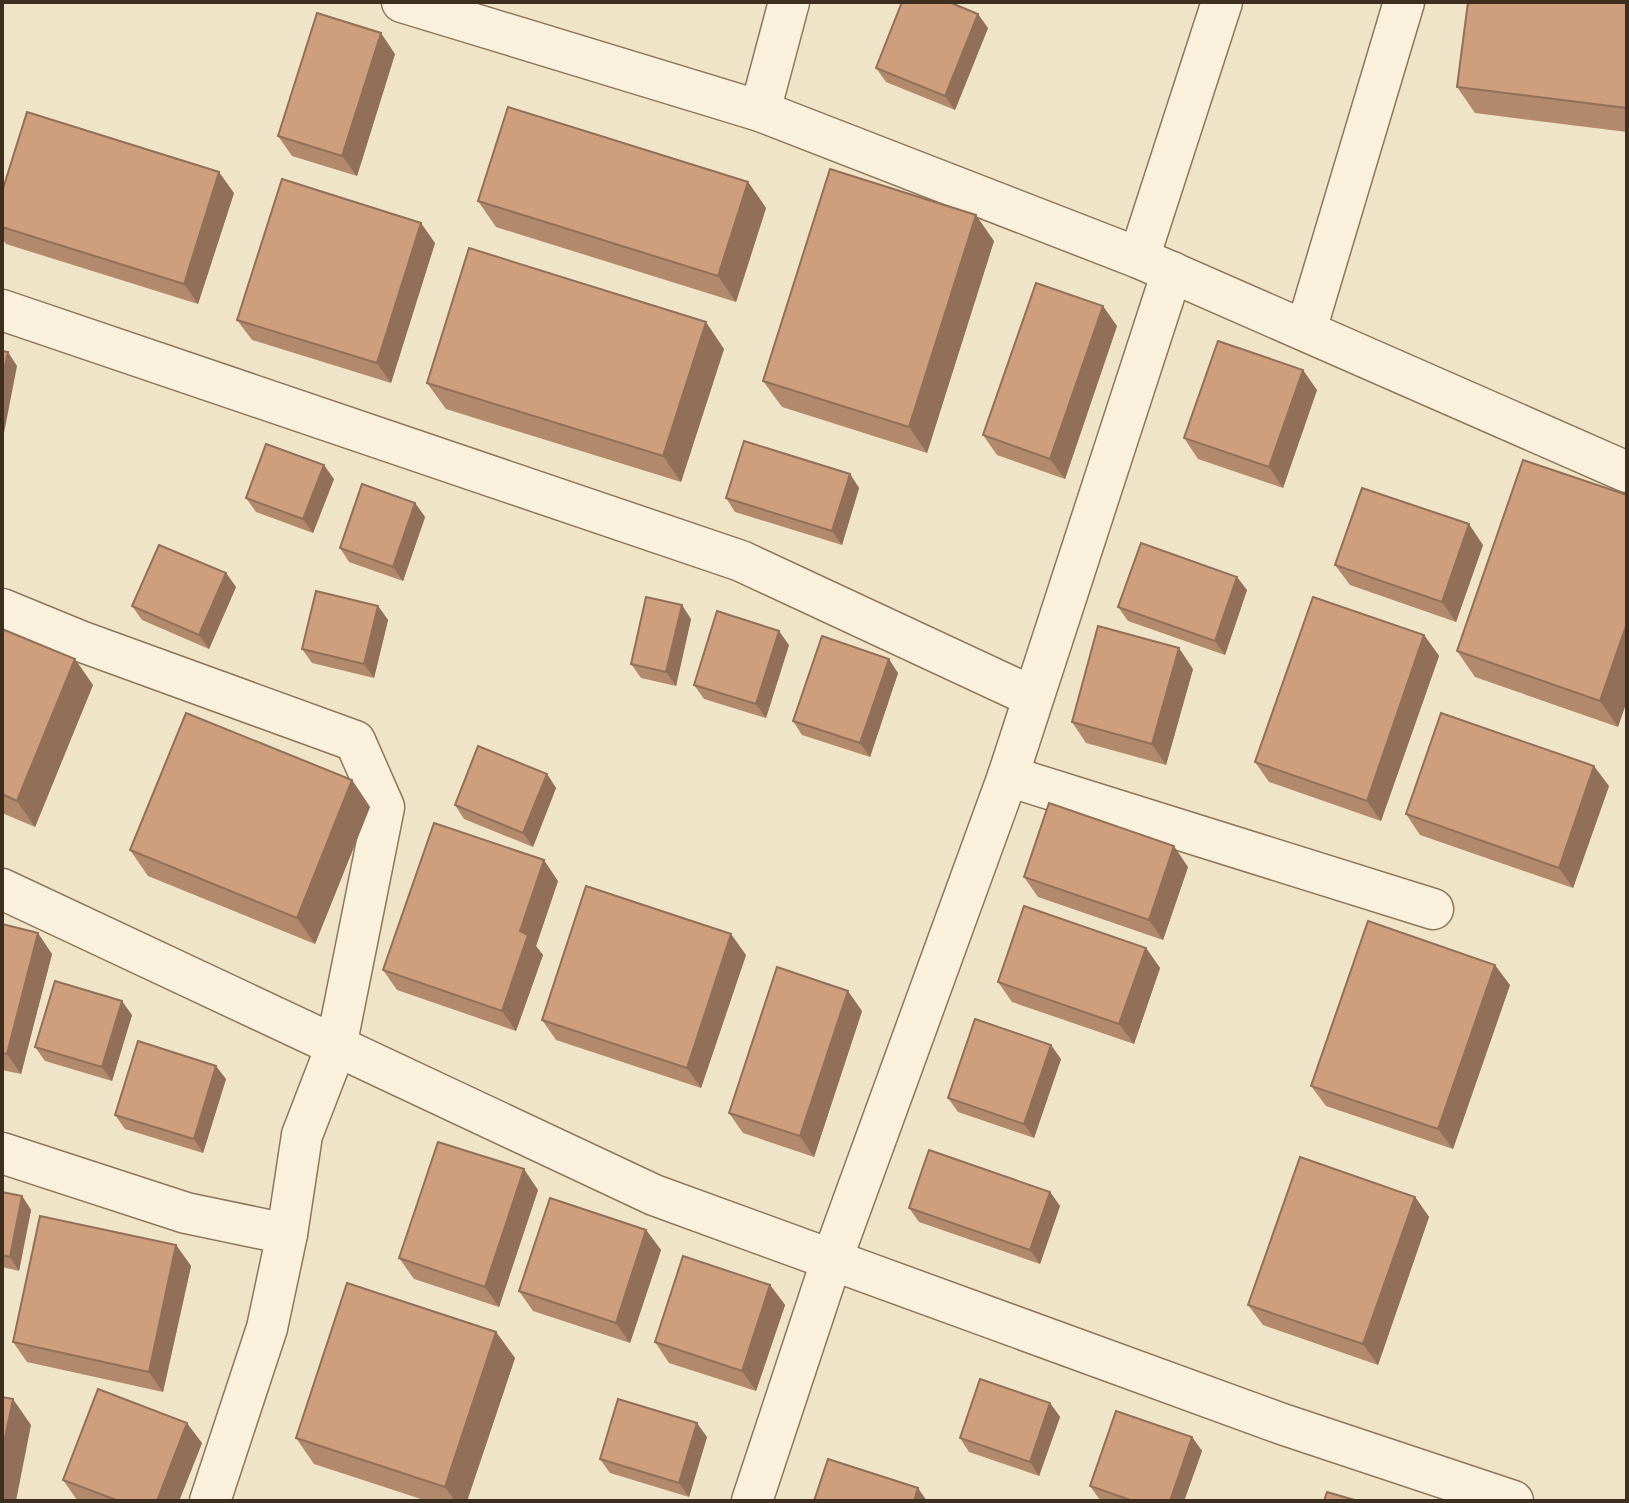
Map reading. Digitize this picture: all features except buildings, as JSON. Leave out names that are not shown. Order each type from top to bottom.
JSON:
[{"type":"street","points":[[402,2],[760,111],[1155,265],[1627,472]]},
{"type":"street","points":[[760,111],[789,2]]},
{"type":"street","points":[[752,1501],[831,1262],[1008,776],[1033,697],[1155,265],[1222,2]]},
{"type":"street","points":[[1306,330],[1404,2]]},
{"type":"street","points":[[2,310],[741,561],[1033,697]]},
{"type":"street","points":[[2,609],[80,641],[355,741],[384,807],[336,1047],[302,1135],[287,1234],[267,1328],[210,1501]]},
{"type":"street","points":[[1008,776],[1433,909]]},
{"type":"street","points":[[2,889],[654,1195],[1282,1424],[1513,1501]]},
{"type":"street","points":[[2,1153],[186,1213],[287,1234]]}]
